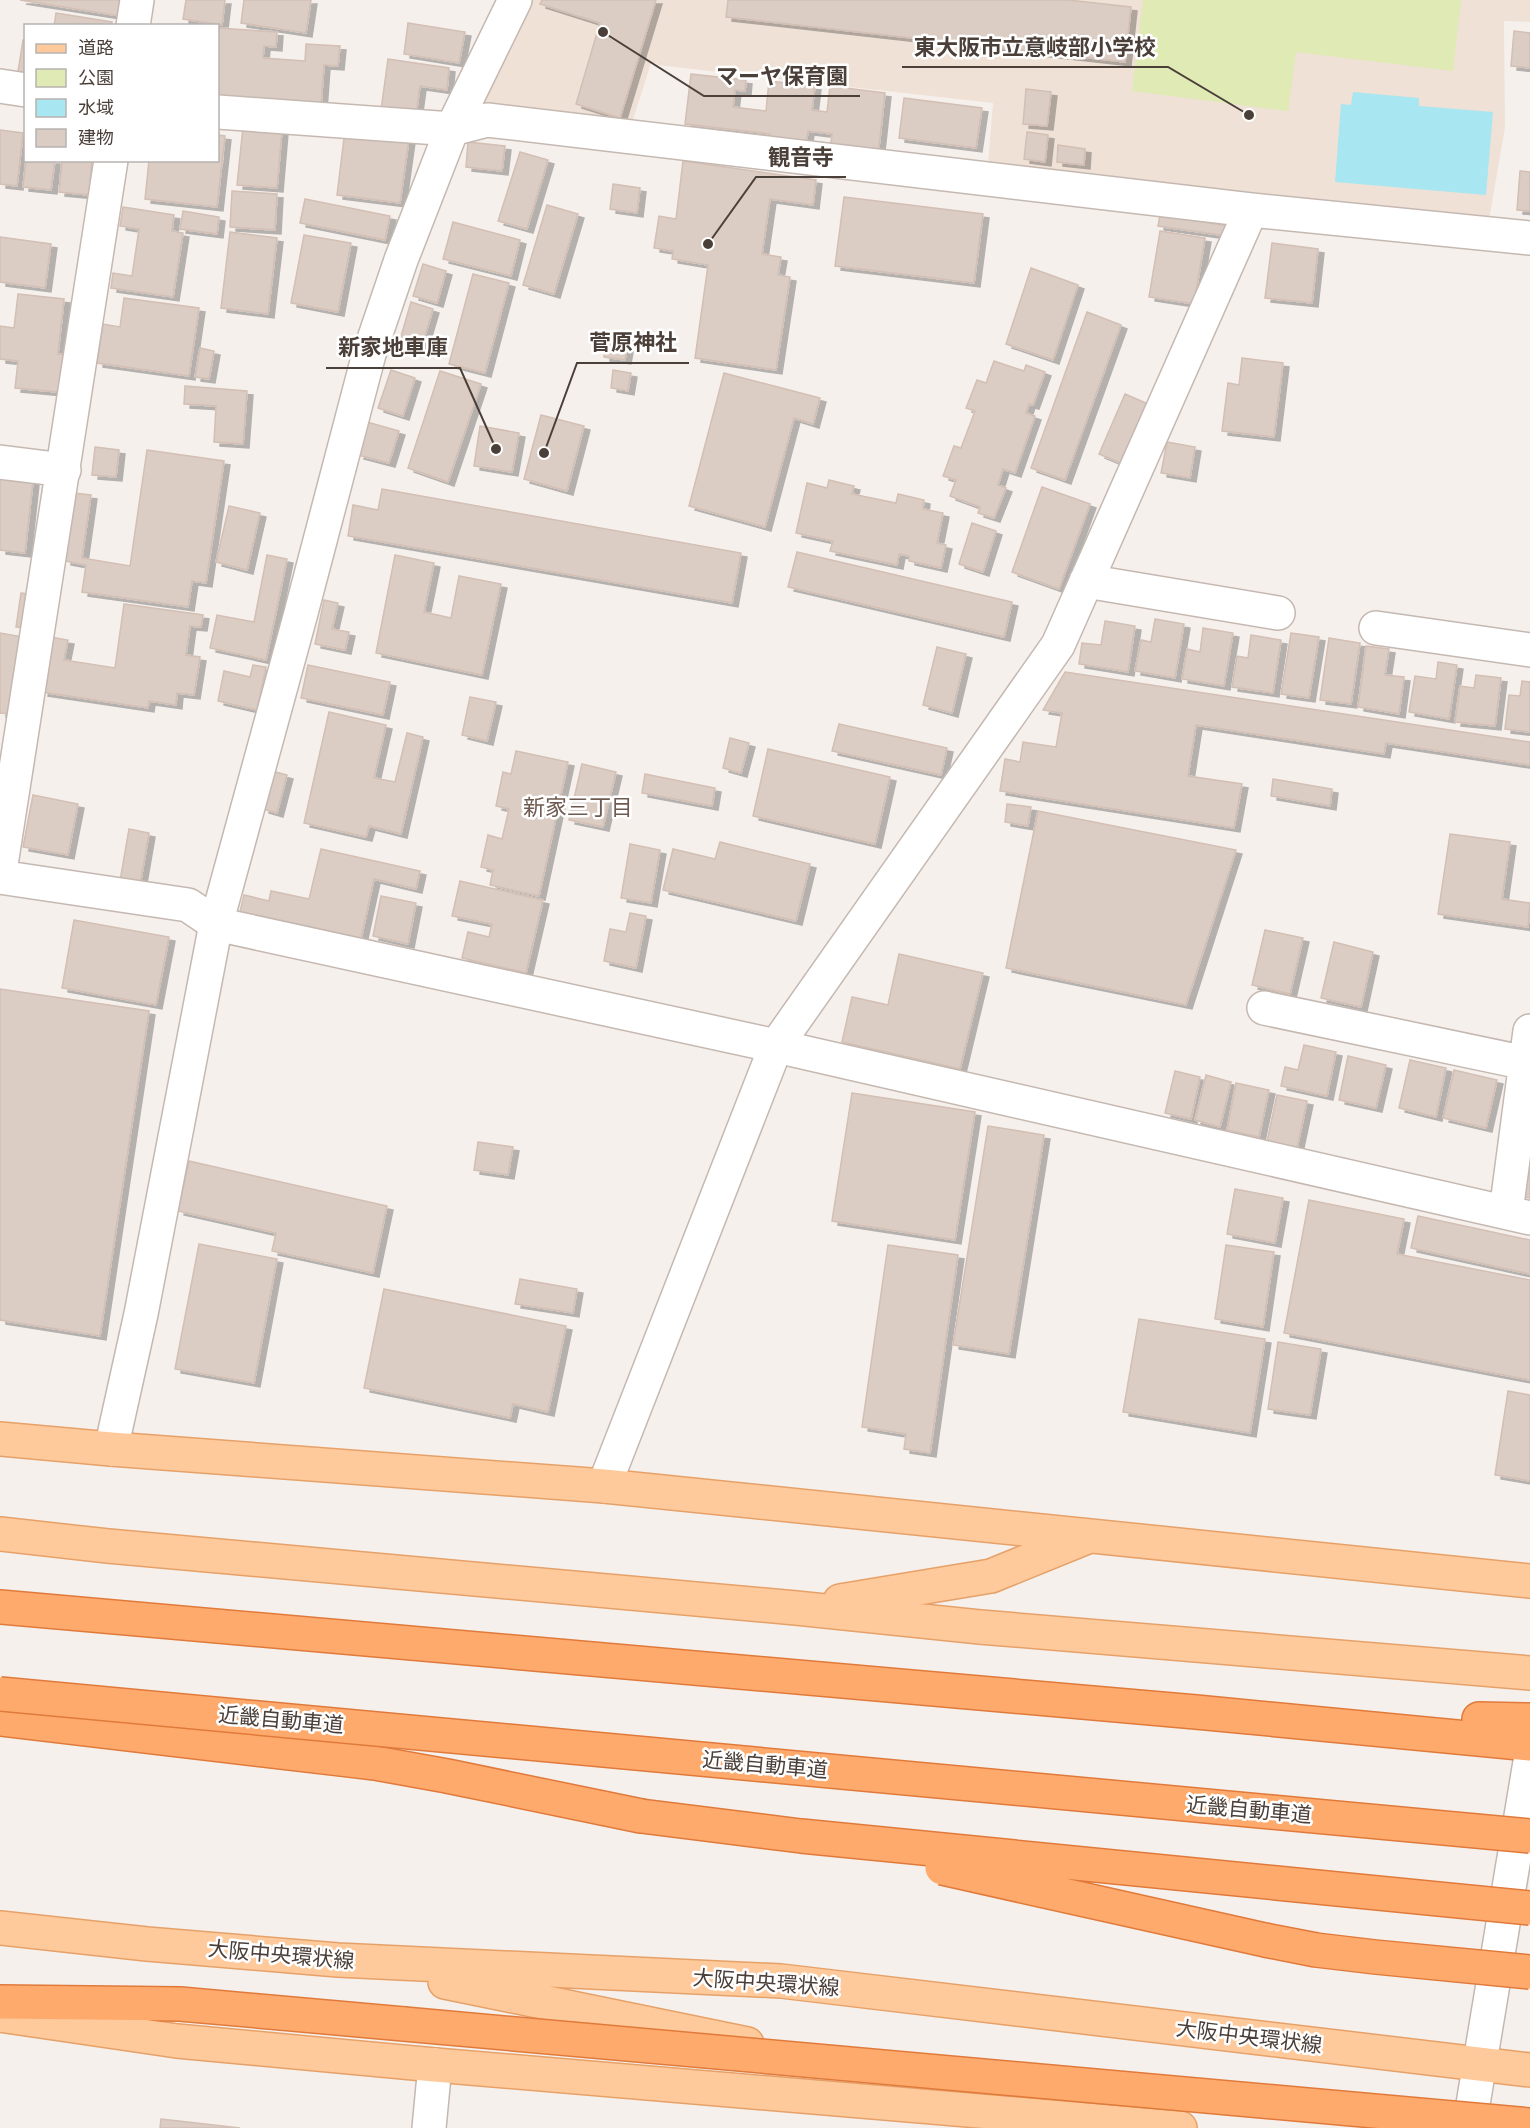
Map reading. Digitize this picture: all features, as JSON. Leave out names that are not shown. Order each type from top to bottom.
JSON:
[{"type":"highway","points":[[0,1607],[1196,1712],[1530,1744]]},
{"type":"highway","name":"近畿自動車道","points":[[0,1694],[1530,1836]]},
{"type":"highway","points":[[1196,1712],[1530,1720]]},
{"type":"highway","points":[[0,1719],[375,1763],[641,1816],[801,1836],[1530,1908]]},
{"type":"highway","points":[[801,1836],[1306,1948],[1530,1972]]},
{"type":"highway","points":[[0,2002],[180,2004],[1530,2125]]},
{"type":"main road","points":[[0,1439],[604,1486],[1530,1581]]},
{"type":"main road","points":[[0,1534],[108,1546],[796,1608],[980,1628],[1530,1673]]},
{"type":"main road","points":[[796,1608],[990,1576],[1091,1535]]},
{"type":"main road","name":"大阪中央環状線","points":[[0,1928],[147,1944],[338,1960],[781,1981],[1530,2070]]},
{"type":"main road","points":[[338,1960],[1011,2098],[1179,2128]]},
{"type":"main road","points":[[0,2014],[177,2042],[1179,2128]]},
{"type":"street","points":[[133,24],[137,0]]},
{"type":"street","points":[[111,1449],[141,1314],[216,924],[302,613],[369,354],[401,260],[452,129],[515,0]]},
{"type":"street","points":[[0,86],[24,90]]},
{"type":"street","points":[[219,112],[452,129],[487,120],[1251,210],[1530,238]]},
{"type":"street","points":[[0,871],[111,162]]},
{"type":"street","points":[[604,1486],[776,1046],[1058,645],[1251,210]]},
{"type":"street","points":[[0,462],[64,470]]},
{"type":"street","points":[[1086,581],[1278,614]]},
{"type":"street","points":[[1376,628],[1530,650]]},
{"type":"street","points":[[0,877],[188,905],[216,924],[776,1046],[1518,1215],[1528,1047],[1264,1008]]},
{"type":"street","points":[[1469,2128],[1530,1762]]},
{"type":"street","points":[[429,2128],[435,2065]]},
{"type":"shaded area","points":[[531,0],[1530,0],[1530,22],[1504,21],[1505,127],[1489,220],[988,164],[993,103],[657,65],[657,63],[651,63],[630,129],[481,104]]},
{"type":"green space","points":[[1143,0],[1461,0],[1453,71],[1296,52],[1288,111],[1132,91]]},
{"type":"water","points":[[1353,92],[1419,98],[1419,106],[1493,112],[1486,195],[1335,182],[1341,104],[1351,105]]},
{"type":"building","points":[[20,0],[129,0],[126,17]]},
{"type":"building","points":[[186,0],[225,0],[222,25],[183,19]]},
{"type":"building","points":[[244,0],[311,0],[306,33],[241,23]]},
{"type":"building","points":[[542,0],[656,0],[620,118],[576,104],[600,23],[540,4]]},
{"type":"building","points":[[728,0],[1068,0],[1131,7],[1125,62],[726,17]]},
{"type":"building","points":[[56,13],[112,22],[112,24],[54,24]]},
{"type":"building","points":[[408,23],[465,32],[459,63],[404,54]]},
{"type":"building","points":[[219,28],[277,32],[276,47],[264,46],[263,58],[305,61],[306,44],[340,46],[338,66],[324,65],[321,106],[219,99]]},
{"type":"building","points":[[1514,31],[1530,33],[1530,68],[1511,66]]},
{"type":"building","points":[[23,40],[24,40],[24,79],[17,78]]},
{"type":"building","points":[[388,59],[449,68],[447,90],[420,86],[416,115],[381,110]]},
{"type":"building","points":[[691,74],[746,80],[745,91],[735,90],[733,107],[766,111],[769,81],[815,86],[812,110],[827,112],[830,86],[885,93],[878,156],[830,151],[832,134],[808,131],[806,145],[769,141],[770,134],[685,124]]},
{"type":"building","points":[[1026,89],[1051,92],[1047,126],[1023,124]]},
{"type":"building","points":[[904,98],[982,108],[976,148],[899,138]]},
{"type":"building","points":[[243,127],[282,130],[277,188],[237,185]]},
{"type":"building","points":[[0,130],[23,133],[17,186],[0,184]]},
{"type":"building","points":[[345,130],[409,139],[400,203],[337,195]]},
{"type":"building","points":[[1027,132],[1048,135],[1045,162],[1024,159]]},
{"type":"building","points":[[219,135],[225,136],[217,207],[145,199],[149,162],[219,162]]},
{"type":"building","points":[[468,142],[505,146],[502,171],[466,167]]},
{"type":"building","points":[[1058,145],[1085,149],[1084,165],[1057,162]]},
{"type":"building","points":[[520,152],[548,160],[527,229],[498,221]]},
{"type":"building","points":[[683,161],[816,180],[813,205],[770,199],[762,254],[781,257],[778,275],[790,277],[776,370],[695,358],[708,265],[672,259],[673,251],[654,248],[659,216],[676,219]]},
{"type":"building","points":[[26,162],[55,162],[51,190],[23,187]]},
{"type":"building","points":[[62,162],[92,162],[89,195],[59,192]]},
{"type":"building","points":[[1520,171],[1530,172],[1530,211],[1517,210]]},
{"type":"building","points":[[613,184],[640,188],[637,213],[610,209]]},
{"type":"building","points":[[232,191],[277,194],[275,230],[230,227]]},
{"type":"building","points":[[844,197],[983,214],[974,283],[835,266]]},
{"type":"building","points":[[305,199],[390,216],[385,240],[300,223]]},
{"type":"building","points":[[547,205],[578,214],[554,294],[523,285]]},
{"type":"building","points":[[123,207],[174,215],[172,231],[183,233],[173,297],[111,288],[113,273],[132,276],[139,229],[120,226]]},
{"type":"building","points":[[183,211],[219,217],[217,234],[180,229]]},
{"type":"building","points":[[1160,215],[1229,226],[1227,236],[1158,226]]},
{"type":"building","points":[[453,222],[520,240],[511,276],[443,259]]},
{"type":"building","points":[[1160,231],[1205,238],[1194,304],[1149,297]]},
{"type":"building","points":[[230,232],[277,238],[268,314],[221,308]]},
{"type":"building","points":[[304,235],[351,243],[338,312],[291,303]]},
{"type":"building","points":[[0,237],[51,244],[45,288],[0,282]]},
{"type":"building","points":[[1272,243],[1318,249],[1312,303],[1265,298]]},
{"type":"building","points":[[423,264],[446,271],[437,303],[413,296]]},
{"type":"building","points":[[1031,268],[1078,285],[1053,360],[1006,344]]},
{"type":"building","points":[[473,274],[509,283],[485,373],[449,364]]},
{"type":"building","points":[[18,294],[64,299],[58,354],[72,355],[68,393],[15,388],[18,361],[0,359],[0,326],[14,328]]},
{"type":"building","points":[[124,298],[199,308],[189,376],[97,363],[103,324],[120,327]]},
{"type":"building","points":[[411,302],[433,309],[421,349],[399,343]]},
{"type":"building","points":[[1087,312],[1121,325],[1065,480],[1031,468]]},
{"type":"building","points":[[606,333],[629,336],[625,360],[604,357]]},
{"type":"building","points":[[200,348],[214,351],[209,379],[195,377]]},
{"type":"building","points":[[1242,358],[1283,363],[1274,437],[1222,431],[1228,383],[1239,385]]},
{"type":"building","points":[[994,361],[1024,371],[1026,365],[1045,372],[1033,405],[1029,404],[1026,413],[1035,416],[1015,473],[1003,469],[998,485],[1006,488],[994,518],[978,513],[980,507],[950,496],[956,480],[943,476],[954,446],[961,448],[975,411],[966,408],[977,380],[986,383]]},
{"type":"building","points":[[391,370],[415,378],[403,416],[378,408]]},
{"type":"building","points":[[613,370],[631,373],[628,391],[611,388]]},
{"type":"building","points":[[440,371],[481,384],[448,482],[408,468]]},
{"type":"building","points":[[724,373],[820,398],[813,424],[794,418],[765,527],[689,506]]},
{"type":"building","points":[[185,386],[247,391],[243,444],[214,442],[216,406],[184,404]]},
{"type":"building","points":[[1125,394],[1148,404],[1123,464],[1099,454]]},
{"type":"building","points":[[541,415],[584,426],[567,491],[524,479]]},
{"type":"building","points":[[367,422],[399,431],[389,463],[358,455]]},
{"type":"building","points":[[480,426],[519,433],[512,472],[474,466]]},
{"type":"building","points":[[1167,442],[1195,447],[1190,478],[1161,473]]},
{"type":"building","points":[[95,447],[119,450],[116,477],[92,475]]},
{"type":"building","points":[[147,450],[224,461],[206,583],[192,581],[188,607],[82,592],[86,565],[65,561],[74,493],[91,495],[82,558],[130,566]]},
{"type":"building","points":[[0,478],[33,481],[25,553],[0,550]]},
{"type":"building","points":[[829,480],[854,486],[852,494],[896,503],[898,494],[924,500],[923,509],[943,513],[937,543],[946,545],[941,568],[909,561],[909,556],[899,554],[897,565],[830,551],[833,541],[796,533],[807,483],[827,488]]},
{"type":"building","points":[[1042,487],[1090,504],[1059,589],[1012,572]]},
{"type":"building","points":[[382,489],[741,553],[732,603],[348,536],[353,505],[378,510]]},
{"type":"building","points":[[229,506],[260,513],[247,570],[216,562]]},
{"type":"building","points":[[972,523],[996,531],[983,572],[959,564]]},
{"type":"building","points":[[797,552],[1012,602],[1004,637],[788,587]]},
{"type":"building","points":[[267,555],[287,559],[266,660],[210,648],[217,615],[254,622]]},
{"type":"building","points":[[395,555],[434,563],[424,612],[451,618],[459,576],[501,584],[482,675],[376,653]]},
{"type":"building","points":[[21,593],[34,595],[30,628],[16,627]]},
{"type":"building","points":[[324,600],[338,603],[332,629],[349,632],[345,650],[315,644]]},
{"type":"building","points":[[124,604],[203,615],[201,627],[190,626],[186,655],[200,657],[194,695],[177,693],[176,705],[149,701],[148,708],[42,692],[51,637],[68,640],[64,660],[115,668]]},
{"type":"building","points":[[1155,619],[1184,624],[1175,678],[1135,671],[1141,640],[1151,642]]},
{"type":"building","points":[[1105,621],[1135,626],[1128,672],[1079,664],[1082,643],[1101,645]]},
{"type":"building","points":[[1203,628],[1233,633],[1224,686],[1182,679],[1187,649],[1200,652]]},
{"type":"building","points":[[0,633],[23,637],[11,714],[0,713]]},
{"type":"building","points":[[1291,633],[1319,637],[1309,698],[1281,694]]},
{"type":"building","points":[[1251,635],[1281,640],[1273,693],[1232,687],[1237,656],[1248,658]]},
{"type":"building","points":[[1329,638],[1360,643],[1351,704],[1320,700]]},
{"type":"building","points":[[1366,646],[1389,649],[1385,675],[1404,677],[1399,714],[1358,707]]},
{"type":"building","points":[[937,647],[966,654],[952,713],[923,705]]},
{"type":"building","points":[[1438,662],[1457,665],[1449,719],[1409,712],[1415,676],[1436,679]]},
{"type":"building","points":[[253,665],[266,667],[257,710],[218,701],[224,671],[250,677]]},
{"type":"building","points":[[308,665],[390,682],[383,715],[301,698]]},
{"type":"building","points":[[1065,672],[1530,742],[1530,765],[1386,743],[1384,754],[1196,725],[1188,776],[1242,784],[1234,828],[1000,791],[1005,759],[1020,762],[1023,742],[1056,747],[1062,713],[1043,710]]},
{"type":"building","points":[[1476,675],[1501,678],[1495,726],[1455,722],[1460,686],[1474,688]]},
{"type":"building","points":[[1522,681],[1530,682],[1530,732],[1505,729],[1509,695],[1520,696]]},
{"type":"building","points":[[470,697],[496,702],[487,741],[462,735]]},
{"type":"building","points":[[329,712],[386,725],[374,778],[395,782],[407,733],[423,737],[401,834],[369,826],[366,837],[304,823]]},
{"type":"building","points":[[839,724],[947,748],[941,775],[832,751]]},
{"type":"building","points":[[730,738],[749,743],[741,773],[723,768]]},
{"type":"building","points":[[768,749],[890,777],[875,844],[753,816]]},
{"type":"building","points":[[516,751],[568,762],[539,896],[490,885],[493,870],[481,867],[488,835],[502,839],[509,809],[496,806],[503,772],[511,774]]},
{"type":"building","points":[[582,764],[616,772],[603,827],[569,820]]},
{"type":"building","points":[[272,771],[287,775],[277,813],[263,809]]},
{"type":"building","points":[[645,774],[715,788],[712,806],[642,793]]},
{"type":"building","points":[[1273,779],[1332,789],[1330,806],[1271,796]]},
{"type":"building","points":[[33,795],[78,804],[68,855],[23,847]]},
{"type":"building","points":[[1007,804],[1031,807],[1028,826],[1005,822]]},
{"type":"building","points":[[1038,811],[1236,850],[1186,1005],[1006,968]]},
{"type":"building","points":[[129,829],[149,833],[140,885],[120,881]]},
{"type":"building","points":[[1450,834],[1510,842],[1502,899],[1530,903],[1528,927],[1438,914]]},
{"type":"building","points":[[720,842],[810,864],[796,921],[663,890],[673,849],[715,859]]},
{"type":"building","points":[[630,844],[660,850],[651,903],[621,898]]},
{"type":"building","points":[[321,849],[420,871],[416,889],[374,879],[361,939],[240,912],[244,895],[269,901],[271,891],[309,899]]},
{"type":"building","points":[[460,881],[543,900],[526,973],[462,958],[468,932],[489,937],[492,924],[452,916]]},
{"type":"building","points":[[381,896],[416,903],[408,944],[373,936]]},
{"type":"building","points":[[630,913],[646,916],[636,968],[604,961],[610,929],[626,932]]},
{"type":"building","points":[[74,920],[169,937],[156,1005],[62,988]]},
{"type":"building","points":[[1265,930],[1303,938],[1290,994],[1252,985]]},
{"type":"building","points":[[1334,942],[1373,952],[1361,1007],[1321,998]]},
{"type":"building","points":[[899,954],[983,973],[960,1069],[842,1042],[852,997],[888,1005]]},
{"type":"building","points":[[0,989],[149,1011],[100,1336],[0,1320]]},
{"type":"building","points":[[1304,1045],[1336,1052],[1327,1096],[1281,1086],[1285,1067],[1298,1070]]},
{"type":"building","points":[[1348,1056],[1386,1065],[1376,1108],[1339,1100]]},
{"type":"building","points":[[1410,1060],[1446,1068],[1436,1117],[1399,1108]]},
{"type":"building","points":[[1454,1070],[1497,1080],[1486,1128],[1443,1118]]},
{"type":"building","points":[[1175,1071],[1200,1077],[1191,1119],[1165,1113]]},
{"type":"building","points":[[1206,1075],[1231,1082],[1220,1127],[1195,1120]]},
{"type":"building","points":[[1236,1083],[1269,1090],[1259,1137],[1227,1130]]},
{"type":"building","points":[[852,1093],[975,1112],[955,1240],[832,1221]]},
{"type":"building","points":[[1277,1095],[1307,1101],[1296,1153],[1266,1146]]},
{"type":"building","points":[[988,1126],[1044,1135],[1009,1354],[953,1345]]},
{"type":"building","points":[[478,1142],[513,1147],[508,1175],[474,1170]]},
{"type":"building","points":[[1530,1153],[1530,1198],[1524,1197]]},
{"type":"building","points":[[189,1161],[387,1206],[373,1273],[272,1251],[276,1233],[178,1211]]},
{"type":"building","points":[[1235,1189],[1283,1198],[1275,1243],[1227,1234]]},
{"type":"building","points":[[1309,1200],[1404,1219],[1397,1254],[1530,1280],[1530,1380],[1284,1333]]},
{"type":"building","points":[[1418,1216],[1530,1240],[1530,1274],[1411,1248]]},
{"type":"building","points":[[199,1244],[277,1259],[254,1383],[175,1369]]},
{"type":"building","points":[[888,1245],[958,1255],[930,1453],[904,1449],[906,1434],[862,1427]]},
{"type":"building","points":[[1226,1245],[1274,1252],[1263,1327],[1215,1319]]},
{"type":"building","points":[[520,1279],[577,1289],[573,1313],[515,1304]]},
{"type":"building","points":[[384,1289],[566,1326],[548,1412],[513,1404],[510,1418],[364,1388]]},
{"type":"building","points":[[1139,1319],[1265,1339],[1250,1433],[1123,1412]]},
{"type":"building","points":[[1278,1342],[1321,1349],[1310,1415],[1268,1409]]},
{"type":"building","points":[[1508,1391],[1530,1395],[1530,1481],[1495,1475]]},
{"type":"building","points":[[161,2119],[240,2128],[160,2128]]},
{"type":"place","name":"マーヤ保育園","points":[[603,32]]},
{"type":"place","name":"東大阪市立意岐部小学校","points":[[1249,115]]},
{"type":"place","name":"観音寺","points":[[708,244]]},
{"type":"place","name":"新家地車庫","points":[[496,449]]},
{"type":"place","name":"菅原神社","points":[[544,453]]},
{"type":"district","name":"新家三丁目","points":[[578,807]]}]
